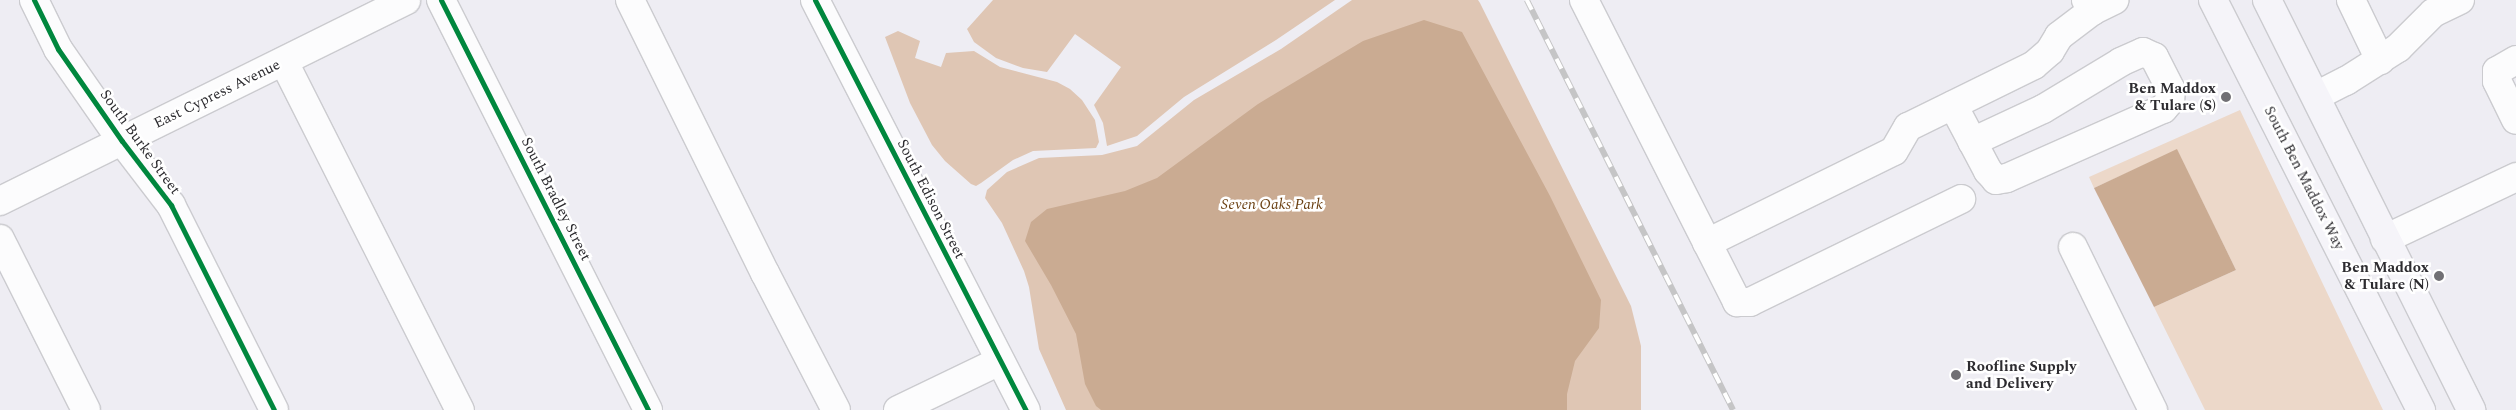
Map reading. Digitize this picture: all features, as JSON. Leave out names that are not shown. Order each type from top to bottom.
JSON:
[{"type":"main road","name":"South Ben Maddox Way","points":[[2213,0],[2421,410]]},
{"type":"main road","points":[[2267,0],[2471,410]]},
{"type":"street","name":"South Burke Street","points":[[34,0],[58,49],[122,141],[171,205],[274,410]]},
{"type":"street","name":"East Cypress Avenue","points":[[0,200],[284,62],[406,0]]},
{"type":"street","name":"South Bradley Street","points":[[441,0],[648,410]]},
{"type":"street","points":[[630,0],[756,255],[836,410]]},
{"type":"street","name":"South Edison Street","points":[[815,0],[1026,410]]},
{"type":"street","points":[[1584,0],[1737,302],[1750,302],[1961,199]]},
{"type":"street","points":[[2351,0],[2380,60]]},
{"type":"street","points":[[2316,96],[2380,60],[2398,48],[2433,12],[2460,0]]},
{"type":"street","points":[[1707,243],[1894,151],[1908,127],[2034,65],[2050,51],[2065,30],[2098,4]]},
{"type":"street","points":[[1953,105],[1972,142],[1988,171],[1996,180],[2007,178],[2163,109],[2170,101],[2171,90],[2154,57],[2143,52],[2121,62],[2043,108],[1972,142]]},
{"type":"street","points":[[2516,60],[2497,71],[2497,81],[2516,120]]},
{"type":"street","points":[[284,62],[460,410]]},
{"type":"street","points":[[2385,239],[2516,177]]},
{"type":"street","points":[[0,239],[86,410]]},
{"type":"street","points":[[2073,247],[2153,410]]},
{"type":"street","points":[[898,410],[1000,361]]},
{"type":"shaded area","points":[[1424,20],[1462,32],[1550,196],[1601,300],[1599,328],[1575,361],[1567,394],[1567,410],[1101,410],[1096,406],[1085,384],[1076,334],[1051,285],[1025,241],[1031,222],[1047,209],[1125,191],[1157,178],[1258,104],[1363,41]]},
{"type":"shaded area","points":[[2240,110],[2383,410],[2205,410],[2154,307],[2236,270],[2177,150],[2094,188],[2089,177]]},
{"type":"shaded area","points":[[2177,149],[2236,270],[2154,307],[2094,188]]},
{"type":"green space","points":[[993,0],[1335,0],[1276,40],[1184,97],[1137,136],[1107,146],[1103,123],[1094,105],[1121,67],[1075,34],[1047,72],[1023,68],[996,58],[974,42],[967,29]]},
{"type":"green space","name":"Seven Oaks Park","points":[[1352,0],[1478,0],[1631,306],[1641,346],[1641,410],[1066,410],[1039,349],[1029,287],[1024,271],[1002,223],[985,198],[987,190],[1007,172],[1039,158],[1102,155],[1137,146],[1194,100],[1281,49]]},
{"type":"green space","points":[[898,31],[920,41],[915,58],[941,67],[946,53],[974,51],[1000,67],[1057,82],[1070,89],[1082,100],[1095,120],[1099,142],[1096,148],[1033,151],[1013,160],[976,186],[971,184],[945,161],[932,145],[910,103],[885,37]]},
{"type":"railway","points":[[1527,0],[1733,410]]},
{"type":"cycle path","points":[[34,0],[58,49],[122,141],[171,205],[274,410]]},
{"type":"cycle path","points":[[441,0],[648,410]]},
{"type":"cycle path","points":[[815,0],[1026,410]]},
{"type":"place","name":"Ben Maddox & Tulare (S)","points":[[2226,97]]},
{"type":"place","name":"Ben Maddox & Tulare (N)","points":[[2439,276]]},
{"type":"place","name":"Roofline Supply and Delivery","points":[[1956,375]]}]
